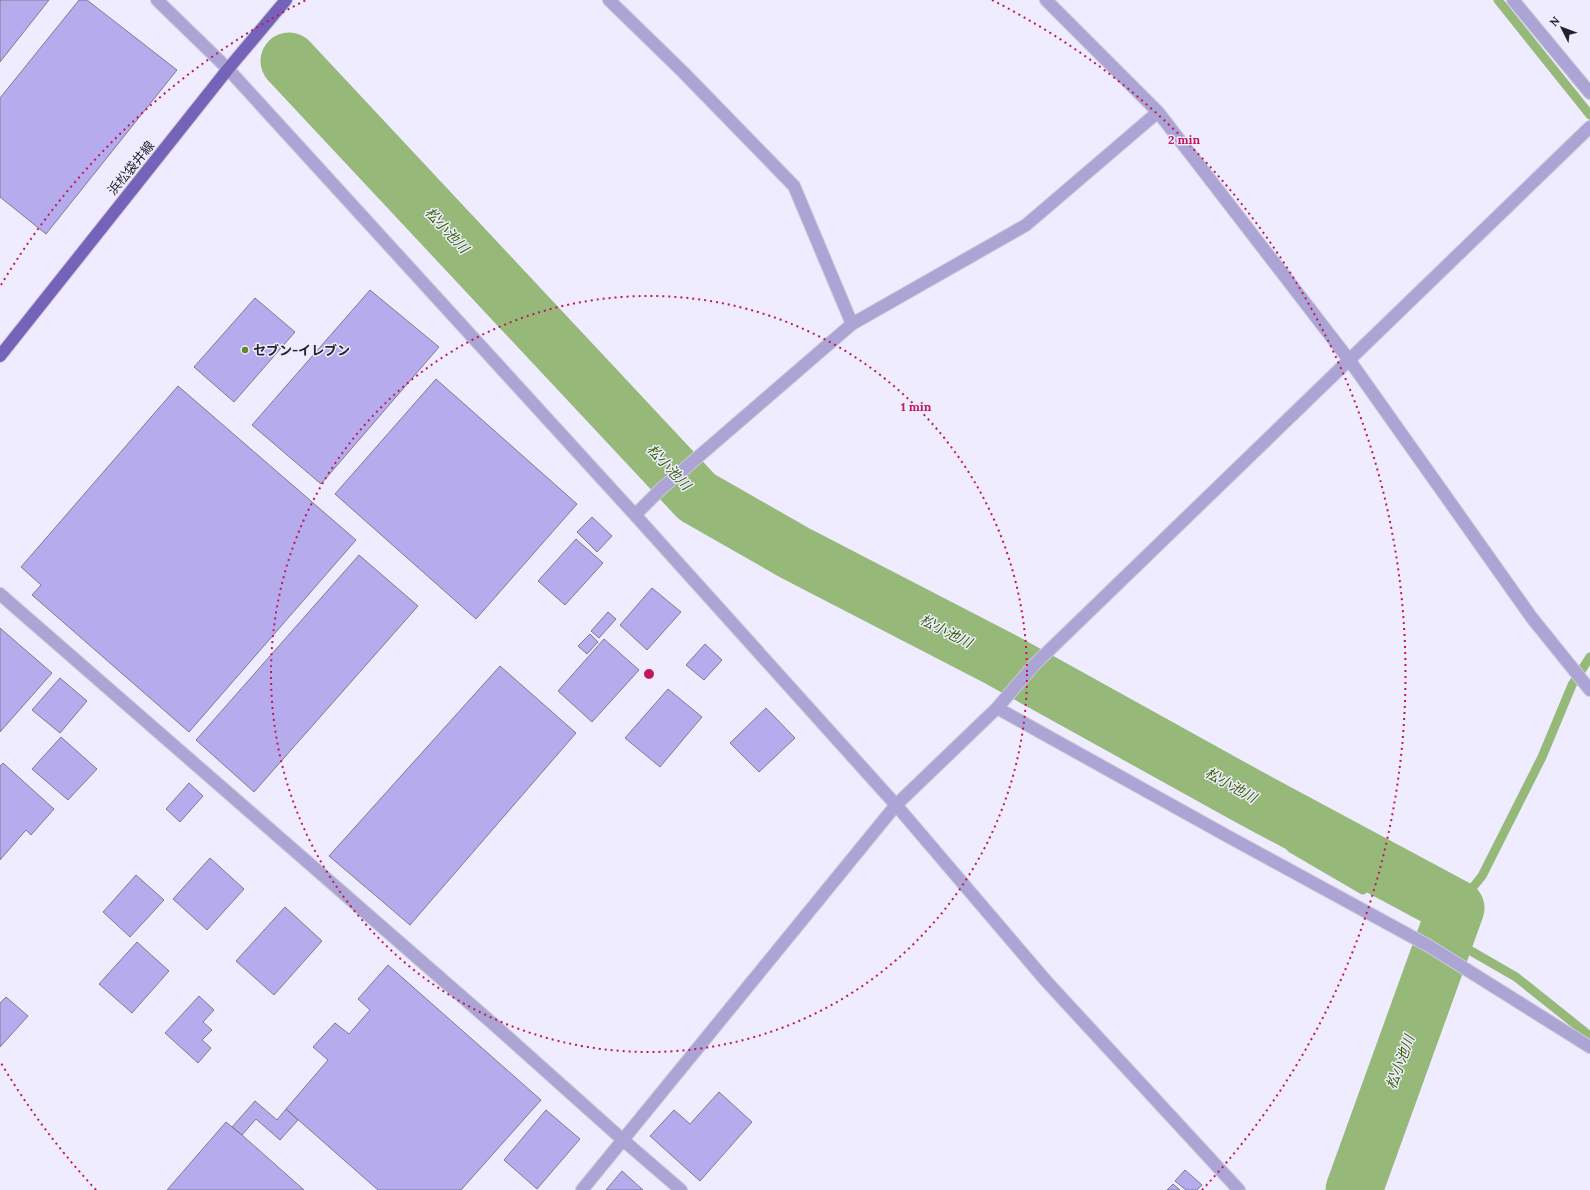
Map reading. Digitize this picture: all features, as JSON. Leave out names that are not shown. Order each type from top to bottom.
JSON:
[{"type":"main road","name":"浜松袋井線","points":[[0,356],[228,69],[286,0]]},
{"type":"street","points":[[157,0],[228,69],[636,515],[896,805],[1047,982],[1240,1190]]},
{"type":"street","points":[[609,0],[683,72],[794,186],[852,324]]},
{"type":"street","points":[[1046,0],[1158,112],[1350,361],[1532,618],[1588,687]]},
{"type":"street","points":[[1513,0],[1590,93]]},
{"type":"street","points":[[636,515],[684,468],[852,324],[1026,225],[1158,112]]},
{"type":"street","points":[[582,1190],[896,805],[998,707],[1036,663],[1350,361],[1590,127]]},
{"type":"street","points":[[0,594],[681,1190]]},
{"type":"street","points":[[998,707],[1229,837],[1429,946],[1590,1047]]},
{"type":"building","points":[[0,0],[49,0],[0,62]]},
{"type":"building","points":[[79,0],[87,0],[177,70],[46,234],[0,197],[0,98]]},
{"type":"building","points":[[370,290],[439,347],[321,484],[252,425]]},
{"type":"building","name":"セブン-イレブン","points":[[255,298],[295,332],[234,402],[194,367]]},
{"type":"building","points":[[436,379],[577,504],[476,619],[335,494]]},
{"type":"building","points":[[178,386],[356,540],[189,732],[32,595],[41,585],[21,567]]},
{"type":"building","points":[[592,517],[612,536],[597,552],[577,532]]},
{"type":"building","points":[[576,539],[603,563],[565,605],[538,581]]},
{"type":"building","points":[[359,555],[418,606],[254,792],[196,740]]},
{"type":"building","points":[[652,588],[681,612],[647,650],[620,625]]},
{"type":"building","points":[[608,612],[616,619],[599,638],[591,631]]},
{"type":"building","points":[[0,628],[52,673],[0,732]]},
{"type":"building","points":[[590,634],[598,642],[587,654],[578,646]]},
{"type":"building","points":[[604,639],[639,670],[592,722],[558,691]]},
{"type":"building","points":[[705,644],[722,660],[704,680],[686,665]]},
{"type":"building","points":[[500,666],[576,733],[410,925],[329,856]]},
{"type":"building","points":[[60,678],[87,701],[60,733],[32,710]]},
{"type":"building","points":[[668,689],[702,717],[660,767],[625,738]]},
{"type":"building","points":[[766,708],[795,738],[759,772],[730,743]]},
{"type":"building","points":[[61,737],[97,769],[68,800],[32,769]]},
{"type":"building","points":[[3,763],[54,809],[31,835],[26,830],[0,860],[0,766]]},
{"type":"building","points":[[189,783],[203,796],[180,822],[166,809]]},
{"type":"building","points":[[210,858],[244,889],[207,930],[173,899]]},
{"type":"building","points":[[136,875],[164,900],[130,937],[103,912]]},
{"type":"building","points":[[285,907],[322,941],[274,995],[236,961]]},
{"type":"building","points":[[137,942],[169,971],[132,1013],[99,984]]},
{"type":"building","points":[[388,965],[541,1100],[461,1190],[378,1190],[286,1109],[328,1060],[313,1047],[335,1023],[349,1034],[370,1010],[358,999]]},
{"type":"building","points":[[199,996],[214,1010],[203,1022],[212,1030],[202,1040],[211,1048],[198,1063],[165,1033]]},
{"type":"building","points":[[6,997],[28,1016],[0,1047],[0,1003]]},
{"type":"building","points":[[719,1092],[752,1122],[700,1181],[650,1136],[674,1110],[690,1124]]},
{"type":"building","points":[[255,1101],[277,1120],[286,1109],[298,1120],[280,1140],[256,1119],[242,1135],[232,1127]]},
{"type":"building","points":[[546,1110],[580,1139],[537,1189],[504,1160]]},
{"type":"building","points":[[226,1122],[242,1135],[304,1190],[167,1190]]},
{"type":"building","points":[[1185,1170],[1202,1185],[1197,1190],[1186,1190],[1175,1181]]},
{"type":"building","points":[[622,1171],[643,1190],[606,1190]]},
{"type":"building","points":[[1173,1184],[1180,1190],[1167,1190]]},
{"type":"waterway","points":[[1498,0],[1590,115]]},
{"type":"waterway","name":"松小池川","points":[[289,61],[697,497],[795,553],[1000,659],[1249,797],[1456,908],[1354,1190]]},
{"type":"waterway","points":[[1456,908],[1482,876],[1542,757],[1572,685],[1590,657]]},
{"type":"waterway","points":[[1291,848],[1363,890]]},
{"type":"waterway","points":[[1438,932],[1516,977],[1590,1036]]},
{"type":"place","name":"セブン-イレブン","points":[[245,350]]}]
